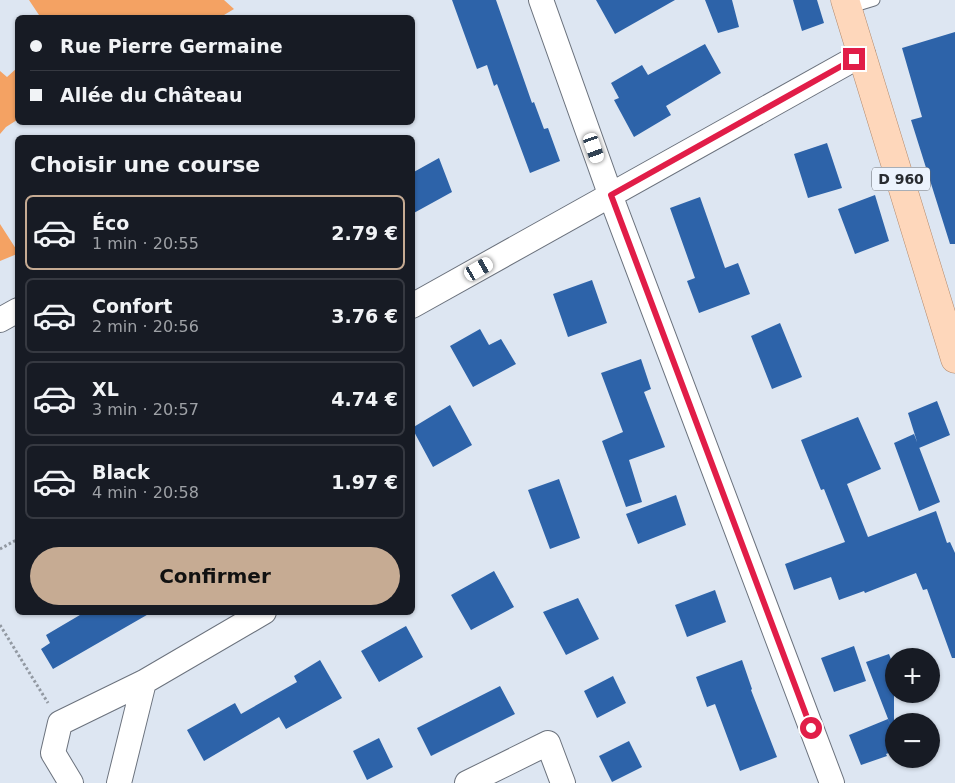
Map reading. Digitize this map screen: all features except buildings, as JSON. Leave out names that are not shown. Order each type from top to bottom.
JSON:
[{"type":"main road","name":"D 960","points":[[847,4],[955,359]]},
{"type":"street","points":[[541,0],[611,195],[832,783]]},
{"type":"street","points":[[415,304],[863,54]]},
{"type":"street","points":[[0,320],[15,312]]},
{"type":"street","points":[[71,783],[53,753],[60,723],[144,682],[259,615]]},
{"type":"street","points":[[119,783],[144,682]]},
{"type":"street","points":[[467,783],[548,743],[563,783]]},
{"type":"lane","points":[[847,4],[874,0]]},
{"type":"path","points":[[0,549],[15,540]]},
{"type":"path","points":[[0,625],[60,723]]},
{"type":"shaded area","points":[[29,0],[224,0],[234,9],[224,15],[39,15]]},
{"type":"shaded area","points":[[15,70],[15,121],[0,134],[0,71],[7,77]]},
{"type":"shaded area","points":[[0,224],[15,247],[15,255],[0,261]]},
{"type":"route","points":[[811,728],[611,195],[854,59]]}]
